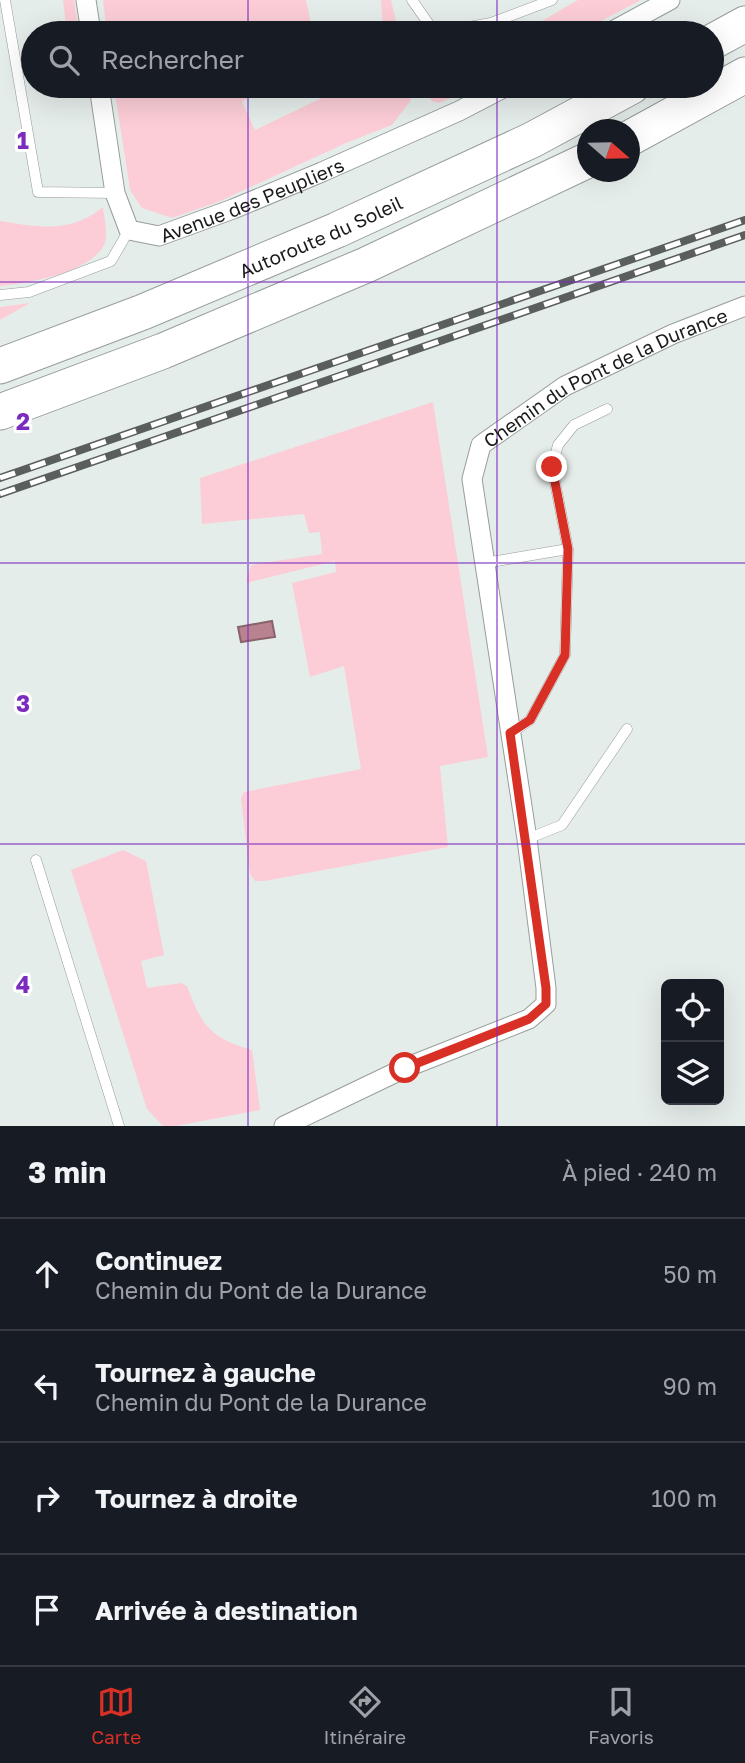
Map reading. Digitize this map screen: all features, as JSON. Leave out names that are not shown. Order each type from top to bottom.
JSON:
[{"type":"highway","points":[[724,35],[745,24]]},
{"type":"highway","points":[[724,86],[745,75]]},
{"type":"highway","name":"Autoroute du Soleil","points":[[0,366],[143,312],[337,230],[532,140],[610,98]]},
{"type":"highway","points":[[640,132],[703,98]]},
{"type":"highway","points":[[0,412],[163,351],[366,265],[577,165]]},
{"type":"street","points":[[86,0],[89,21]]},
{"type":"street","points":[[631,21],[670,0]]},
{"type":"street","points":[[101,98],[115,193],[129,230]]},
{"type":"street","name":"Avenue des Peupliers","points":[[129,230],[159,236],[233,209],[322,172],[484,98]]},
{"type":"street","name":"Chemin du Pont de la Durance","points":[[284,1126],[405,1068],[529,1019],[546,1004],[527,839],[472,479],[481,445],[565,386],[673,334],[745,306]]},
{"type":"lane","points":[[5,0],[21,96]]},
{"type":"lane","points":[[412,0],[427,21]]},
{"type":"lane","points":[[496,21],[552,0]]},
{"type":"lane","points":[[21,98],[37,192],[115,193]]},
{"type":"lane","points":[[0,295],[29,292],[111,261],[129,230]]},
{"type":"lane","points":[[510,733],[530,720],[565,655],[568,549],[552,467],[558,445],[574,425],[607,409]]},
{"type":"lane","points":[[485,563],[568,549]]},
{"type":"lane","points":[[527,839],[562,825],[627,729]]},
{"type":"lane","points":[[36,860],[118,1126]]},
{"type":"shaded area","points":[[63,0],[74,0],[77,21],[66,21]]},
{"type":"shaded area","points":[[103,0],[306,0],[310,21],[106,21]]},
{"type":"shaded area","points":[[381,0],[391,0],[396,21],[382,21]]},
{"type":"shaded area","points":[[578,0],[641,0],[601,21],[542,21]]},
{"type":"shaded area","points":[[116,98],[247,98],[242,102],[255,130],[322,98],[411,98],[392,125],[346,143],[218,202],[172,218],[142,208],[130,190]]},
{"type":"shaded area","points":[[430,98],[451,98],[439,103]]},
{"type":"shaded area","points":[[103,207],[106,236],[97,255],[86,263],[57,275],[0,286],[0,221],[41,226],[66,225],[91,216]]},
{"type":"shaded area","points":[[30,303],[0,320],[0,307]]},
{"type":"shaded area","points":[[433,402],[488,757],[440,766],[448,847],[255,881],[250,874],[241,798],[244,792],[361,769],[344,666],[310,677],[292,583],[336,572],[335,561],[246,583],[251,565],[322,554],[320,532],[309,533],[304,514],[202,524],[200,478]]},
{"type":"shaded area","points":[[272,621],[275,637],[241,642],[238,627]]},
{"type":"shaded area","points":[[123,850],[146,861],[164,955],[141,961],[147,988],[181,983],[187,986],[209,1028],[226,1041],[252,1050],[260,1110],[176,1126],[163,1126],[147,1109],[71,870]]},
{"type":"railway","points":[[0,478],[745,220]]},
{"type":"railway","points":[[0,494],[745,235]]},
{"type":"route","points":[[405,1068],[529,1019],[546,1004],[530,863],[510,733],[530,720],[565,655],[568,549],[552,467]]}]
